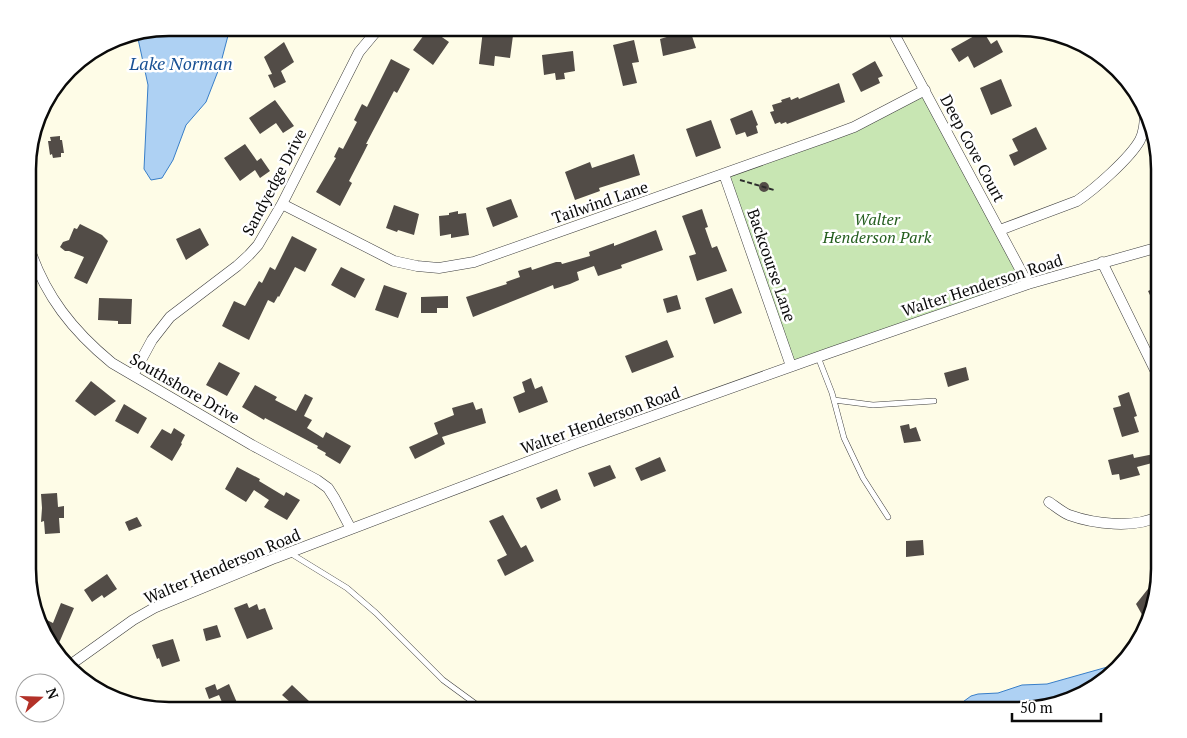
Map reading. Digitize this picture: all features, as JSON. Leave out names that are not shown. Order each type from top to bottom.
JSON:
[{"type":"street","name":"Deep Cove Court","points":[[895,36],[1028,284]]},
{"type":"street","name":"Sandyedge Drive","points":[[133,375],[161,327],[182,306],[249,256],[266,233],[360,52],[372,37]]},
{"type":"street","name":"Tailwind Lane","points":[[282,204],[394,261],[439,268],[474,262],[854,126],[925,90]]},
{"type":"street","points":[[1000,230],[1077,200],[1087,194],[1121,163],[1138,144],[1144,128]]},
{"type":"street","name":"Backcourse Lane","points":[[724,174],[791,366]]},
{"type":"street","name":"Walter Henderson Road","points":[[74,662],[133,620],[154,608],[351,529],[568,447],[818,356],[1028,284],[1150,249]]},
{"type":"street","points":[[1102,262],[1150,360]]},
{"type":"street","name":"Southshore Drive","points":[[36,264],[45,287],[75,329],[112,363],[252,445],[317,480],[328,488],[351,529]]},
{"type":"street","points":[[1049,502],[1067,514],[1108,524],[1139,522],[1150,519]]},
{"type":"lane","points":[[818,356],[848,446],[863,478],[888,517]]},
{"type":"lane","points":[[834,400],[873,405],[934,400]]},
{"type":"lane","points":[[289,553],[347,588],[376,613],[443,680],[473,702]]},
{"type":"path","points":[[739,180],[774,190]]},
{"type":"green space","name":"Walter Henderson Park","points":[[925,91],[1028,284],[792,366],[725,174],[827,138]]},
{"type":"water","name":"Lake Norman","points":[[161,37],[228,37],[220,66],[206,102],[186,125],[173,160],[162,178],[151,180],[144,169],[148,85],[138,40]]},
{"type":"water","points":[[1107,667],[1084,684],[1069,692],[1052,697],[1035,701],[964,701],[978,694],[998,693],[1022,685],[1047,684]]},
{"type":"building","points":[[669,36],[692,36],[696,48],[663,56],[660,39]]},
{"type":"building","points":[[974,36],[986,36],[991,44],[997,40],[1003,52],[974,68],[968,56],[959,62],[951,49]]},
{"type":"building","points":[[423,37],[441,37],[449,42],[433,65],[413,50]]},
{"type":"building","points":[[482,37],[513,37],[510,58],[495,56],[494,66],[479,64]]},
{"type":"building","points":[[634,40],[639,62],[632,63],[637,83],[623,86],[613,45]]},
{"type":"building","points":[[284,42],[294,62],[281,71],[286,82],[274,88],[268,75],[272,74],[264,57]]},
{"type":"building","points":[[573,51],[575,71],[564,73],[565,79],[556,80],[555,73],[544,75],[542,55]]},
{"type":"building","points":[[391,59],[410,69],[397,93],[394,91],[366,144],[368,144],[349,181],[352,183],[340,206],[316,192],[336,158],[334,157],[339,147],[343,149],[357,122],[354,120],[362,104],[367,107]]},
{"type":"building","points":[[875,61],[883,76],[878,78],[880,83],[861,92],[852,74]]},
{"type":"building","points":[[1001,79],[1012,106],[991,115],[980,88]]},
{"type":"building","points":[[839,83],[845,102],[787,124],[786,122],[781,124],[780,122],[775,124],[770,112],[774,111],[772,105],[790,97],[791,100],[798,97],[799,99]]},
{"type":"building","points":[[275,100],[294,126],[283,133],[276,123],[260,134],[249,118]]},
{"type":"building","points":[[752,110],[758,125],[756,126],[758,133],[747,137],[745,132],[736,135],[730,119]]},
{"type":"building","points":[[711,120],[721,148],[696,157],[686,129]]},
{"type":"building","points":[[1036,127],[1047,149],[1014,166],[1009,155],[1018,151],[1012,139]]},
{"type":"building","points":[[60,136],[64,153],[61,153],[61,157],[53,158],[52,154],[50,155],[48,141],[51,141],[50,137]]},
{"type":"building","points":[[245,144],[257,161],[261,158],[270,171],[260,178],[255,170],[240,181],[224,158]]},
{"type":"building","points":[[634,154],[640,175],[599,188],[600,191],[575,200],[565,172],[590,162],[592,168]]},
{"type":"building","points":[[762,182],[766,182],[769,187],[768,191],[762,192],[759,189],[759,185]]},
{"type":"building","points":[[511,199],[518,217],[493,227],[486,208]]},
{"type":"building","points":[[394,205],[419,214],[414,235],[386,228]]},
{"type":"building","points":[[702,209],[708,227],[705,228],[712,248],[717,246],[727,271],[697,281],[689,256],[696,254],[682,216]]},
{"type":"building","points":[[458,211],[458,214],[466,213],[469,235],[451,238],[451,234],[440,236],[439,216],[449,215],[449,213]]},
{"type":"building","points":[[80,224],[102,235],[108,241],[87,284],[74,278],[84,257],[65,251],[60,247],[63,242],[69,240],[74,228],[77,229]]},
{"type":"building","points":[[200,228],[209,245],[186,260],[176,239]]},
{"type":"building","points":[[656,230],[663,250],[621,265],[622,268],[598,276],[594,266],[577,272],[579,280],[570,284],[554,289],[553,285],[473,317],[466,297],[507,284],[506,282],[520,277],[518,271],[531,267],[532,270],[556,262],[561,262],[562,264],[590,256],[589,252],[614,243],[614,246]]},
{"type":"building","points":[[292,236],[317,249],[305,272],[295,267],[279,297],[274,303],[268,300],[249,340],[222,326],[234,301],[245,306],[259,281],[262,283],[270,267],[275,270]]},
{"type":"building","points":[[341,267],[365,279],[355,298],[331,285]]},
{"type":"building","points":[[384,285],[407,293],[398,318],[375,310]]},
{"type":"building","points":[[732,288],[742,313],[714,324],[705,298]]},
{"type":"building","points":[[677,295],[681,309],[667,313],[663,299]]},
{"type":"building","points":[[448,296],[448,308],[437,308],[437,313],[421,313],[421,297]]},
{"type":"building","points":[[99,298],[132,299],[131,324],[118,324],[118,321],[98,320]]},
{"type":"building","points":[[667,340],[674,357],[632,373],[625,356]]},
{"type":"building","points":[[219,362],[240,373],[227,396],[206,385]]},
{"type":"building","points":[[966,367],[969,380],[948,387],[944,373]]},
{"type":"building","points":[[531,378],[535,389],[542,386],[548,402],[519,413],[513,397],[525,392],[522,382]]},
{"type":"building","points":[[91,381],[116,401],[95,416],[75,401]]},
{"type":"building","points":[[255,385],[277,397],[275,400],[296,411],[305,394],[313,398],[304,416],[312,420],[307,428],[323,438],[326,432],[351,446],[340,464],[325,455],[326,453],[317,448],[318,446],[265,418],[264,420],[242,407]]},
{"type":"building","points":[[1129,392],[1137,416],[1134,417],[1139,432],[1122,437],[1113,408],[1121,406],[1118,396]]},
{"type":"building","points":[[473,402],[476,410],[482,408],[486,423],[442,437],[445,444],[415,459],[409,447],[438,434],[434,423],[454,415],[452,408]]},
{"type":"building","points":[[124,404],[147,418],[138,434],[115,421]]},
{"type":"building","points":[[909,424],[910,429],[916,427],[921,441],[904,443],[900,426]]},
{"type":"building","points":[[174,428],[185,435],[172,461],[150,447],[162,429],[171,434]]},
{"type":"building","points":[[1133,454],[1134,458],[1150,455],[1150,464],[1137,467],[1140,475],[1120,480],[1119,474],[1112,475],[1108,460]]},
{"type":"building","points":[[660,457],[666,471],[641,481],[635,468]]},
{"type":"building","points":[[610,465],[616,478],[594,487],[588,473]]},
{"type":"building","points":[[237,467],[260,479],[259,481],[284,496],[286,492],[300,500],[287,520],[264,507],[269,500],[254,490],[246,502],[225,489]]},
{"type":"building","points":[[557,489],[561,500],[541,509],[536,498]]},
{"type":"building","points":[[57,493],[58,507],[64,506],[64,518],[59,518],[60,533],[45,534],[44,521],[41,522],[41,494]]},
{"type":"building","points":[[503,515],[521,548],[526,545],[534,561],[505,576],[497,560],[507,555],[489,521]]},
{"type":"building","points":[[137,517],[142,526],[129,531],[125,522]]},
{"type":"building","points":[[923,540],[924,555],[906,557],[906,541]]},
{"type":"building","points":[[107,574],[117,589],[104,598],[102,595],[92,602],[84,590]]},
{"type":"building","points":[[1149,588],[1142,615],[1136,604]]},
{"type":"building","points":[[61,603],[74,608],[59,643],[47,620],[53,623]]},
{"type":"building","points":[[247,603],[249,608],[257,604],[259,610],[265,608],[273,629],[247,639],[234,608]]},
{"type":"building","points":[[217,625],[221,637],[206,641],[203,629]]},
{"type":"building","points":[[173,639],[180,661],[162,667],[152,645]]},
{"type":"building","points":[[215,684],[217,690],[229,684],[237,702],[222,702],[219,695],[209,699],[205,688]]},
{"type":"building","points":[[292,685],[310,702],[290,702],[282,695]]}]
